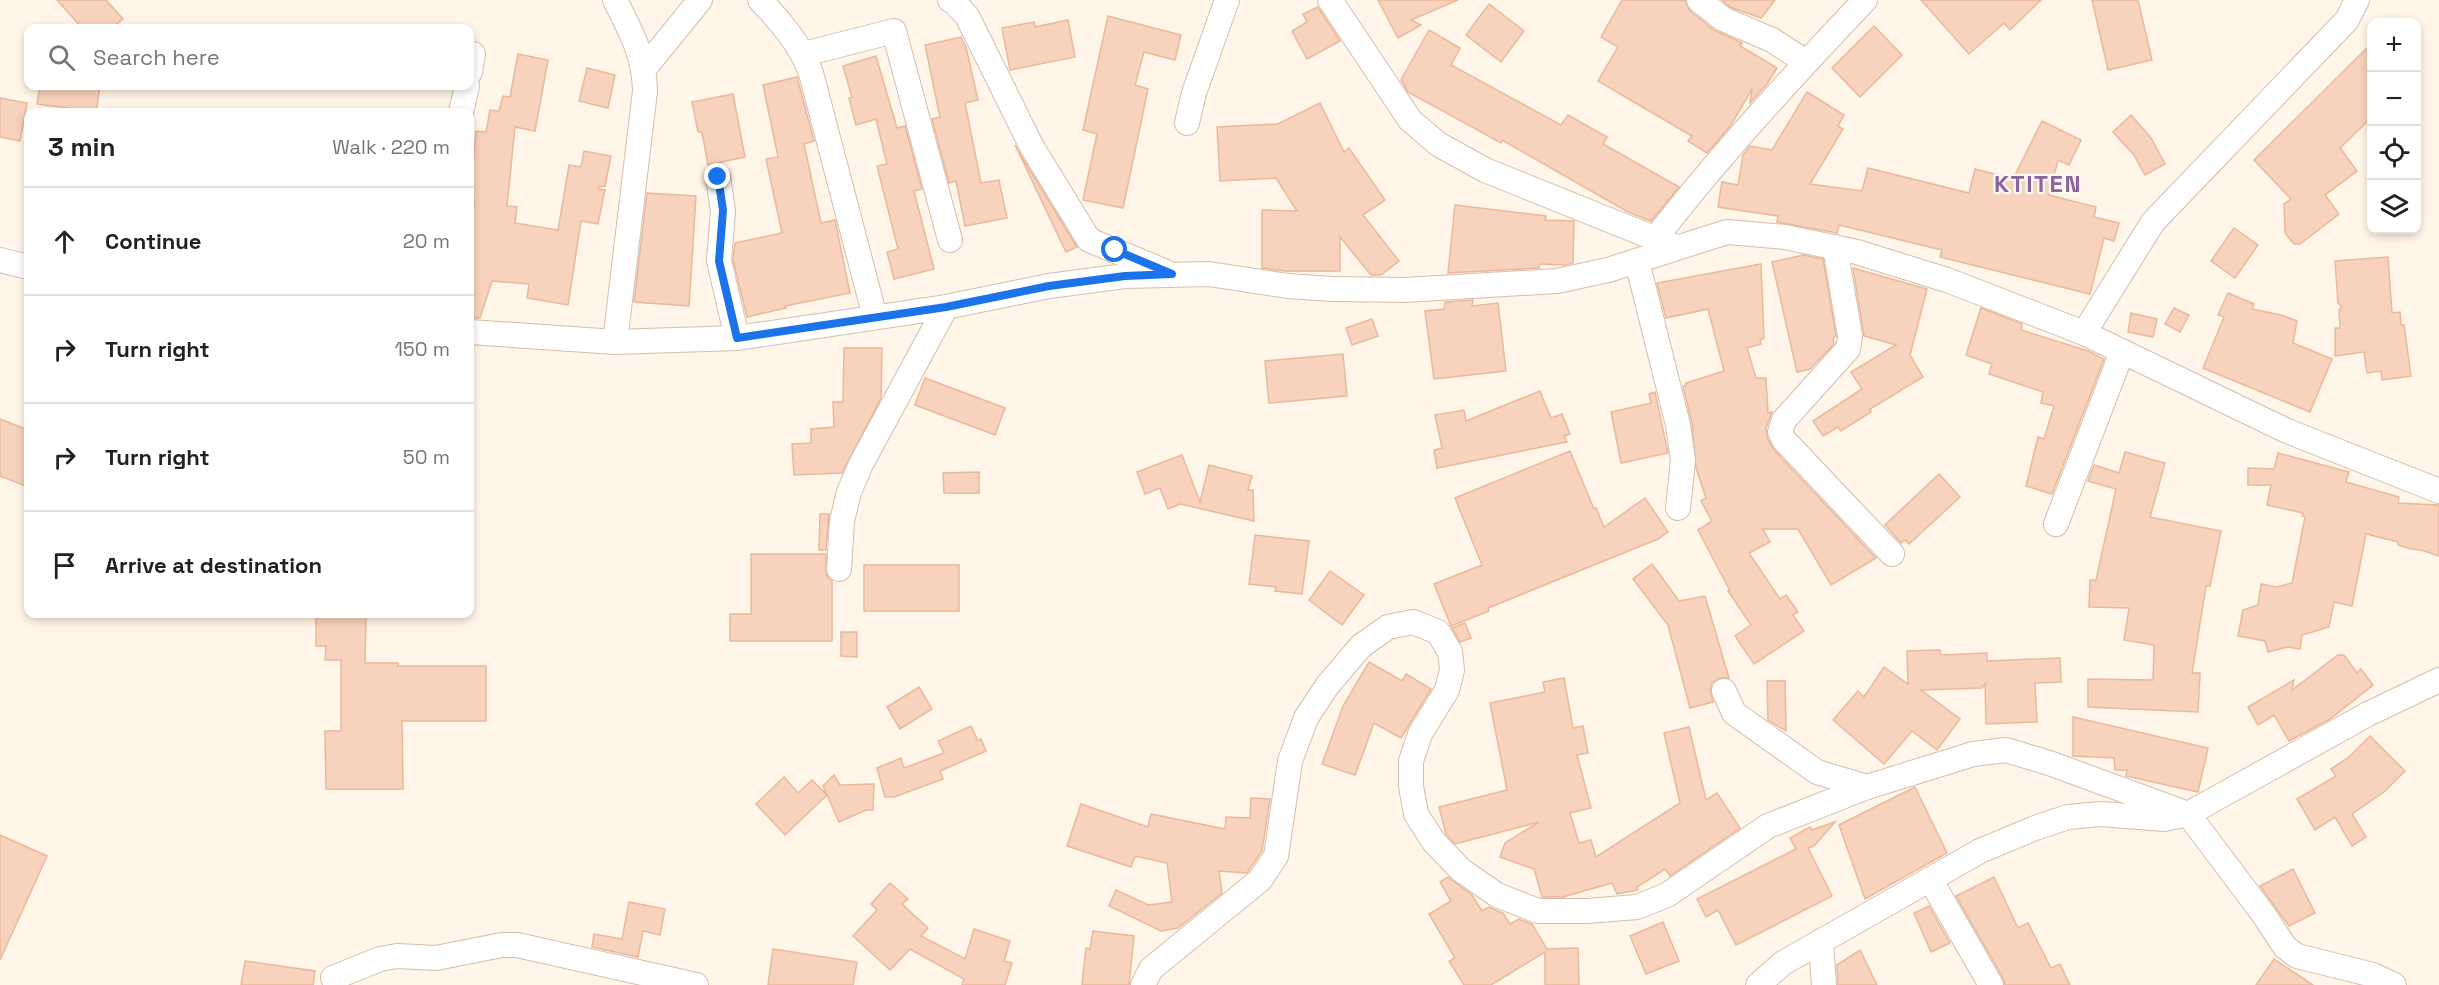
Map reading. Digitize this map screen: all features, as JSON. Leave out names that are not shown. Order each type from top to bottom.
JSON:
[{"type":"street","points":[[615,0],[640,51],[645,91],[615,342]]},
{"type":"street","points":[[644,69],[700,0]]},
{"type":"street","points":[[760,0],[783,24],[804,54],[812,73],[875,317]]},
{"type":"street","points":[[950,0],[967,16],[1032,147],[1089,240],[1172,274]]},
{"type":"street","points":[[1187,123],[1194,93],[1227,0]]},
{"type":"street","points":[[1330,0],[1410,120],[1438,144],[1485,170],[1666,243]]},
{"type":"street","points":[[1699,0],[1723,19],[1772,40],[1806,62]]},
{"type":"street","points":[[1666,243],[1686,199],[1806,62],[1865,0]]},
{"type":"street","points":[[2084,333],[2153,222],[2347,20],[2357,0]]},
{"type":"street","points":[[804,54],[894,31],[950,240]]},
{"type":"street","points":[[462,108],[465,90]]},
{"type":"street","points":[[718,177],[723,210],[719,261],[737,338]]},
{"type":"street","points":[[474,332],[615,342],[737,338],[946,307],[1049,286],[1125,276],[1209,274],[1310,288],[1405,290],[1557,281],[1637,261],[1666,243],[1727,232],[1785,237],[1835,247],[1947,280],[2084,333],[2287,431],[2439,491]]},
{"type":"street","points":[[1835,247],[1850,336],[1848,349],[1784,420],[1780,432],[1784,440],[1892,554]]},
{"type":"street","points":[[0,260],[24,266]]},
{"type":"street","points":[[1637,261],[1678,425],[1683,460],[1678,508]]},
{"type":"street","points":[[839,569],[843,521],[849,492],[861,464],[946,307]]},
{"type":"street","points":[[2056,524],[2122,352]]},
{"type":"street","points":[[1143,985],[1151,969],[1260,880],[1276,856],[1290,761],[1306,718],[1327,686],[1361,646],[1388,627],[1413,622],[1438,632],[1450,652],[1452,670],[1447,690],[1420,734],[1411,761],[1411,786],[1416,814],[1434,842],[1461,870],[1497,895],[1538,911],[1587,911],[1637,907],[1667,895],[1768,826],[1867,787],[1973,754],[2006,750],[2052,764],[2188,814],[2264,915],[2285,947],[2297,956],[2373,975],[2394,985]]},
{"type":"street","points":[[1758,985],[1783,963],[1980,851],[2068,817],[2101,814],[2164,819],[2188,814],[2368,714],[2439,680]]},
{"type":"street","points":[[1724,691],[1734,713],[1817,772],[1867,787]]},
{"type":"street","points":[[1930,879],[1991,985]]},
{"type":"street","points":[[1821,941],[1824,985]]},
{"type":"street","points":[[333,978],[388,958],[436,958],[502,945],[517,945],[696,985]]},
{"type":"building","points":[[57,0],[106,0],[123,19],[117,24],[78,24]]},
{"type":"building","points":[[1378,0],[1458,0],[1411,20],[1421,25],[1398,38]]},
{"type":"building","points":[[1622,0],[1685,0],[1690,11],[1714,30],[1742,43],[1740,46],[1777,68],[1767,84],[1750,103],[1752,89],[1731,125],[1707,153],[1688,141],[1692,136],[1598,81],[1618,47],[1601,37]]},
{"type":"building","points":[[1722,0],[1775,0],[1761,18],[1730,7]]},
{"type":"building","points":[[1921,0],[2041,0],[2010,30],[2004,23],[1969,54]]},
{"type":"building","points":[[2092,0],[2138,0],[2152,60],[2108,70]]},
{"type":"building","points":[[1489,4],[1524,31],[1501,62],[1466,35]]},
{"type":"building","points":[[1318,7],[1340,41],[1307,59],[1292,31],[1307,22],[1303,14]]},
{"type":"building","points":[[1108,16],[1181,35],[1175,60],[1144,52],[1135,85],[1148,89],[1123,208],[1083,200],[1097,134],[1083,130]]},
{"type":"building","points":[[1068,20],[1075,57],[1010,70],[1002,28],[1034,22],[1035,27]]},
{"type":"building","points":[[1874,26],[1902,55],[1860,97],[1832,68]]},
{"type":"building","points":[[1429,30],[1460,48],[1451,65],[1561,125],[1568,115],[1607,137],[1603,144],[1679,187],[1651,221],[1628,212],[1502,140],[1501,143],[1408,92],[1401,80]]},
{"type":"building","points":[[961,37],[966,47],[978,100],[965,103],[981,183],[999,180],[1007,218],[965,226],[956,181],[949,183],[932,119],[940,117],[925,45]]},
{"type":"building","points":[[2367,48],[2367,122],[2340,148],[2357,171],[2325,195],[2339,214],[2300,244],[2294,244],[2285,233],[2284,204],[2291,199],[2254,160]]},
{"type":"building","points":[[518,54],[548,60],[535,131],[515,127],[507,206],[517,207],[515,223],[558,230],[569,165],[581,167],[584,151],[611,156],[605,186],[598,187],[598,189],[605,190],[598,224],[581,221],[568,305],[527,298],[529,284],[492,281],[480,318],[474,318],[476,131],[486,132],[490,110],[499,111],[503,96],[510,97]]},
{"type":"building","points":[[876,56],[897,128],[905,126],[922,189],[914,191],[934,269],[894,279],[887,252],[898,249],[877,166],[887,164],[876,119],[856,125],[849,98],[852,97],[843,66]]},
{"type":"building","points":[[587,68],[615,75],[608,108],[579,101]]},
{"type":"building","points":[[797,77],[814,141],[804,144],[821,223],[835,220],[850,293],[785,306],[786,308],[747,317],[733,260],[735,243],[782,233],[766,159],[778,157],[763,85]]},
{"type":"building","points":[[39,90],[99,90],[97,108],[66,108],[37,104]]},
{"type":"building","points":[[1807,92],[1844,115],[1838,126],[1843,129],[1810,184],[1862,191],[1868,168],[1969,193],[1975,169],[2013,179],[2042,121],[2081,140],[2069,165],[2058,160],[2049,195],[2096,207],[2094,217],[2119,223],[2114,241],[2104,238],[2090,294],[1940,257],[1942,250],[1839,225],[1837,233],[1777,222],[1778,216],[1718,207],[1722,182],[1738,185],[1743,155],[1750,146],[1772,150]]},
{"type":"building","points":[[733,94],[745,157],[708,165],[702,132],[698,132],[692,102]]},
{"type":"building","points":[[0,98],[27,103],[24,108],[20,141],[0,137]]},
{"type":"building","points":[[1320,103],[1344,152],[1349,148],[1385,200],[1363,215],[1399,261],[1381,275],[1371,275],[1340,237],[1340,271],[1285,271],[1262,268],[1262,210],[1297,211],[1276,178],[1220,181],[1217,127],[1278,124]]},
{"type":"building","points":[[2131,115],[2151,138],[2165,164],[2145,175],[2134,155],[2113,132]]},
{"type":"building","points":[[1015,145],[1020,154],[1077,247],[1066,252]]},
{"type":"building","points":[[647,193],[696,196],[689,306],[634,302]]},
{"type":"building","points":[[1455,205],[1546,216],[1545,220],[1574,221],[1573,263],[1540,264],[1539,268],[1448,273]]},
{"type":"building","points":[[2234,228],[2258,245],[2235,278],[2211,261]]},
{"type":"building","points":[[1803,255],[1823,259],[1836,336],[1833,338],[1834,344],[1810,369],[1797,372],[1772,262]]},
{"type":"building","points":[[2388,257],[2392,313],[2400,312],[2401,325],[2404,325],[2411,376],[2382,380],[2381,371],[2367,373],[2364,352],[2335,356],[2335,328],[2340,328],[2339,310],[2342,307],[2338,303],[2335,261]]},
{"type":"building","points":[[1761,264],[1764,338],[1760,340],[1761,344],[1747,348],[1756,378],[1766,378],[1768,413],[1772,412],[1766,428],[1767,438],[1774,450],[1876,558],[1831,585],[1798,529],[1763,529],[1770,542],[1749,553],[1780,599],[1786,595],[1798,612],[1793,615],[1804,631],[1754,664],[1735,636],[1751,625],[1728,591],[1730,591],[1698,530],[1712,521],[1701,501],[1706,498],[1696,468],[1692,423],[1683,386],[1724,371],[1708,309],[1666,318],[1657,283]]},
{"type":"building","points":[[1853,268],[1927,289],[1910,355],[1923,377],[1870,409],[1871,412],[1841,431],[1838,427],[1823,436],[1813,421],[1862,389],[1851,372],[1896,345],[1864,336]]},
{"type":"building","points":[[2228,293],[2254,304],[2252,309],[2297,321],[2293,343],[2332,359],[2310,412],[2203,368],[2224,317],[2218,315]]},
{"type":"building","points":[[1473,300],[1472,306],[1498,303],[1506,371],[1434,379],[1425,311],[1444,309],[1445,302]]},
{"type":"building","points":[[1981,308],[2022,324],[2021,330],[2088,351],[2104,359],[2052,494],[2026,486],[2038,437],[2044,439],[2054,406],[2041,403],[2043,392],[1989,374],[1992,364],[1966,355]]},
{"type":"building","points":[[2174,308],[2189,315],[2180,332],[2165,324]]},
{"type":"building","points":[[2131,313],[2157,319],[2153,337],[2128,332]]},
{"type":"building","points":[[1372,319],[1378,336],[1352,345],[1346,328]]},
{"type":"building","points":[[844,348],[882,348],[881,398],[842,473],[794,475],[792,444],[811,443],[811,429],[834,427],[833,402],[843,402]]},
{"type":"building","points":[[1343,354],[1347,396],[1269,403],[1265,361]]},
{"type":"building","points":[[925,378],[1005,408],[995,435],[915,405]]},
{"type":"building","points":[[1540,391],[1551,418],[1562,414],[1570,434],[1564,436],[1567,442],[1437,468],[1434,450],[1442,448],[1435,415],[1464,410],[1466,421]]},
{"type":"building","points":[[1655,392],[1668,453],[1621,463],[1611,412],[1651,403],[1649,394]]},
{"type":"building","points":[[0,419],[24,428],[24,485],[0,476]]},
{"type":"building","points":[[1570,451],[1604,527],[1645,498],[1668,532],[1658,539],[1488,608],[1489,611],[1451,626],[1434,584],[1482,565],[1455,498]]},
{"type":"building","points":[[2125,452],[2165,463],[2150,517],[2221,531],[2210,586],[2206,586],[2192,673],[2200,673],[2198,712],[2088,707],[2088,679],[2153,680],[2154,645],[2124,640],[2129,608],[2089,607],[2090,580],[2096,580],[2116,489],[2088,481],[2094,465],[2119,473]]},
{"type":"building","points":[[2278,453],[2349,472],[2346,482],[2399,497],[2398,503],[2439,505],[2439,556],[2366,534],[2352,606],[2334,602],[2329,627],[2302,635],[2300,649],[2287,647],[2268,652],[2265,641],[2238,636],[2243,610],[2258,605],[2261,584],[2277,587],[2292,583],[2305,517],[2302,516],[2303,513],[2267,505],[2271,485],[2248,485],[2248,468],[2274,469]]},
{"type":"building","points":[[1182,455],[1200,502],[1209,465],[1252,476],[1248,490],[1253,490],[1254,521],[1180,504],[1168,509],[1160,488],[1145,494],[1137,472]]},
{"type":"building","points":[[979,472],[979,493],[944,493],[943,473]]},
{"type":"building","points":[[1939,474],[1960,497],[1909,544],[1905,540],[1901,543],[1885,525]]},
{"type":"building","points":[[820,514],[829,514],[826,550],[819,550]]},
{"type":"building","points":[[1255,535],[1309,541],[1302,594],[1275,591],[1276,587],[1249,584]]},
{"type":"building","points":[[751,554],[826,554],[826,575],[832,581],[832,641],[730,641],[730,614],[751,614]]},
{"type":"building","points":[[1652,564],[1679,601],[1705,596],[1729,678],[1719,678],[1712,683],[1710,690],[1713,702],[1690,708],[1668,625],[1633,579]]},
{"type":"building","points":[[864,565],[959,565],[959,611],[864,611]]},
{"type":"building","points":[[1330,571],[1364,595],[1342,625],[1309,600]]},
{"type":"building","points":[[316,618],[366,618],[365,663],[398,663],[398,666],[486,666],[486,721],[402,721],[403,789],[326,789],[325,731],[341,731],[341,660],[325,660],[326,646],[316,646]]},
{"type":"building","points":[[1465,623],[1471,638],[1460,642],[1452,628]]},
{"type":"building","points":[[841,632],[857,632],[857,657],[841,656]]},
{"type":"building","points":[[1940,650],[1941,655],[1987,653],[1987,661],[2060,658],[2061,682],[2035,683],[2037,722],[1986,724],[1985,684],[1982,688],[1921,690],[1960,719],[1937,750],[1912,731],[1884,764],[1833,720],[1858,691],[1864,697],[1884,667],[1908,684],[1907,651]]},
{"type":"building","points":[[2338,655],[2344,655],[2357,673],[2361,669],[2373,685],[2330,719],[2289,741],[2274,715],[2258,725],[2248,707],[2294,680],[2292,690]]},
{"type":"building","points":[[1369,662],[1402,681],[1406,674],[1431,689],[1401,738],[1374,723],[1355,775],[1322,764],[1343,706]]},
{"type":"building","points":[[1564,678],[1573,728],[1583,726],[1588,753],[1577,755],[1591,808],[1570,813],[1579,843],[1591,840],[1596,857],[1680,803],[1664,733],[1689,727],[1706,800],[1717,793],[1740,828],[1670,876],[1665,869],[1637,887],[1638,890],[1617,894],[1612,883],[1563,897],[1542,897],[1534,869],[1500,857],[1505,843],[1539,822],[1455,844],[1446,834],[1439,807],[1507,790],[1490,703],[1545,692],[1543,682]]},
{"type":"building","points":[[1767,681],[1785,681],[1786,731],[1768,720]]},
{"type":"building","points":[[919,687],[932,709],[900,729],[887,707]]},
{"type":"building","points":[[2073,717],[2208,748],[2198,792],[2126,776],[2127,770],[2115,770],[2114,758],[2073,756]]},
{"type":"building","points":[[971,726],[978,741],[981,739],[986,751],[940,771],[943,779],[894,797],[885,797],[877,768],[901,758],[904,768],[944,753],[938,741]]},
{"type":"building","points":[[2370,736],[2405,771],[2384,792],[2352,814],[2366,837],[2352,846],[2335,817],[2315,830],[2297,799],[2336,776],[2331,769],[2349,757]]},
{"type":"building","points":[[834,775],[840,785],[874,784],[873,810],[866,810],[839,822],[823,786]]},
{"type":"building","points":[[784,777],[798,793],[812,780],[827,795],[785,835],[756,804]]},
{"type":"building","points":[[1915,787],[1947,853],[1865,899],[1839,825]]},
{"type":"building","points":[[1251,798],[1270,799],[1262,851],[1247,873],[1219,871],[1222,893],[1178,928],[1161,931],[1109,906],[1116,890],[1148,905],[1172,902],[1167,863],[1135,856],[1131,867],[1067,846],[1081,804],[1148,827],[1151,814],[1225,829],[1226,817],[1250,818]]},
{"type":"building","points":[[1835,822],[1814,846],[1808,848],[1832,896],[1736,945],[1718,910],[1706,917],[1697,899],[1796,849],[1790,838],[1810,827],[1812,830]]},
{"type":"building","points":[[0,835],[47,856],[0,960]]},
{"type":"building","points":[[2293,869],[2315,913],[2289,926],[2260,886]]},
{"type":"building","points":[[1448,877],[1472,895],[1482,911],[1489,907],[1503,913],[1510,924],[1519,919],[1532,924],[1547,949],[1578,948],[1579,985],[1545,985],[1545,952],[1491,985],[1464,985],[1449,961],[1455,958],[1429,914],[1451,901],[1440,882]]},
{"type":"building","points":[[1994,877],[2018,928],[2028,923],[2051,968],[2060,964],[2070,985],[2005,985],[1956,896]]},
{"type":"building","points":[[890,883],[908,899],[902,904],[928,928],[921,936],[965,959],[974,929],[1010,941],[1004,961],[1012,963],[1005,985],[962,985],[964,979],[910,949],[890,970],[853,936],[877,910],[871,904]]},
{"type":"building","points":[[629,902],[665,909],[660,935],[643,931],[638,957],[592,947],[594,934],[622,939]]},
{"type":"building","points":[[1929,906],[1950,943],[1931,952],[1914,913]]},
{"type":"building","points":[[1663,922],[1679,961],[1646,974],[1630,936]]},
{"type":"building","points":[[1093,931],[1134,936],[1129,985],[1082,985],[1086,948],[1090,949]]},
{"type":"building","points":[[773,949],[857,962],[853,985],[768,985]]},
{"type":"building","points":[[1860,950],[1877,985],[1838,985],[1837,965]]},
{"type":"building","points":[[2274,959],[2313,985],[2256,985]]},
{"type":"building","points":[[245,961],[315,971],[313,985],[241,985]]},
{"type":"district","name":"KTITEN","points":[[2038,184]]},
{"type":"route","points":[[718,177],[723,210],[719,261],[737,338],[946,307],[1049,286],[1125,276],[1172,274],[1115,250]]}]
